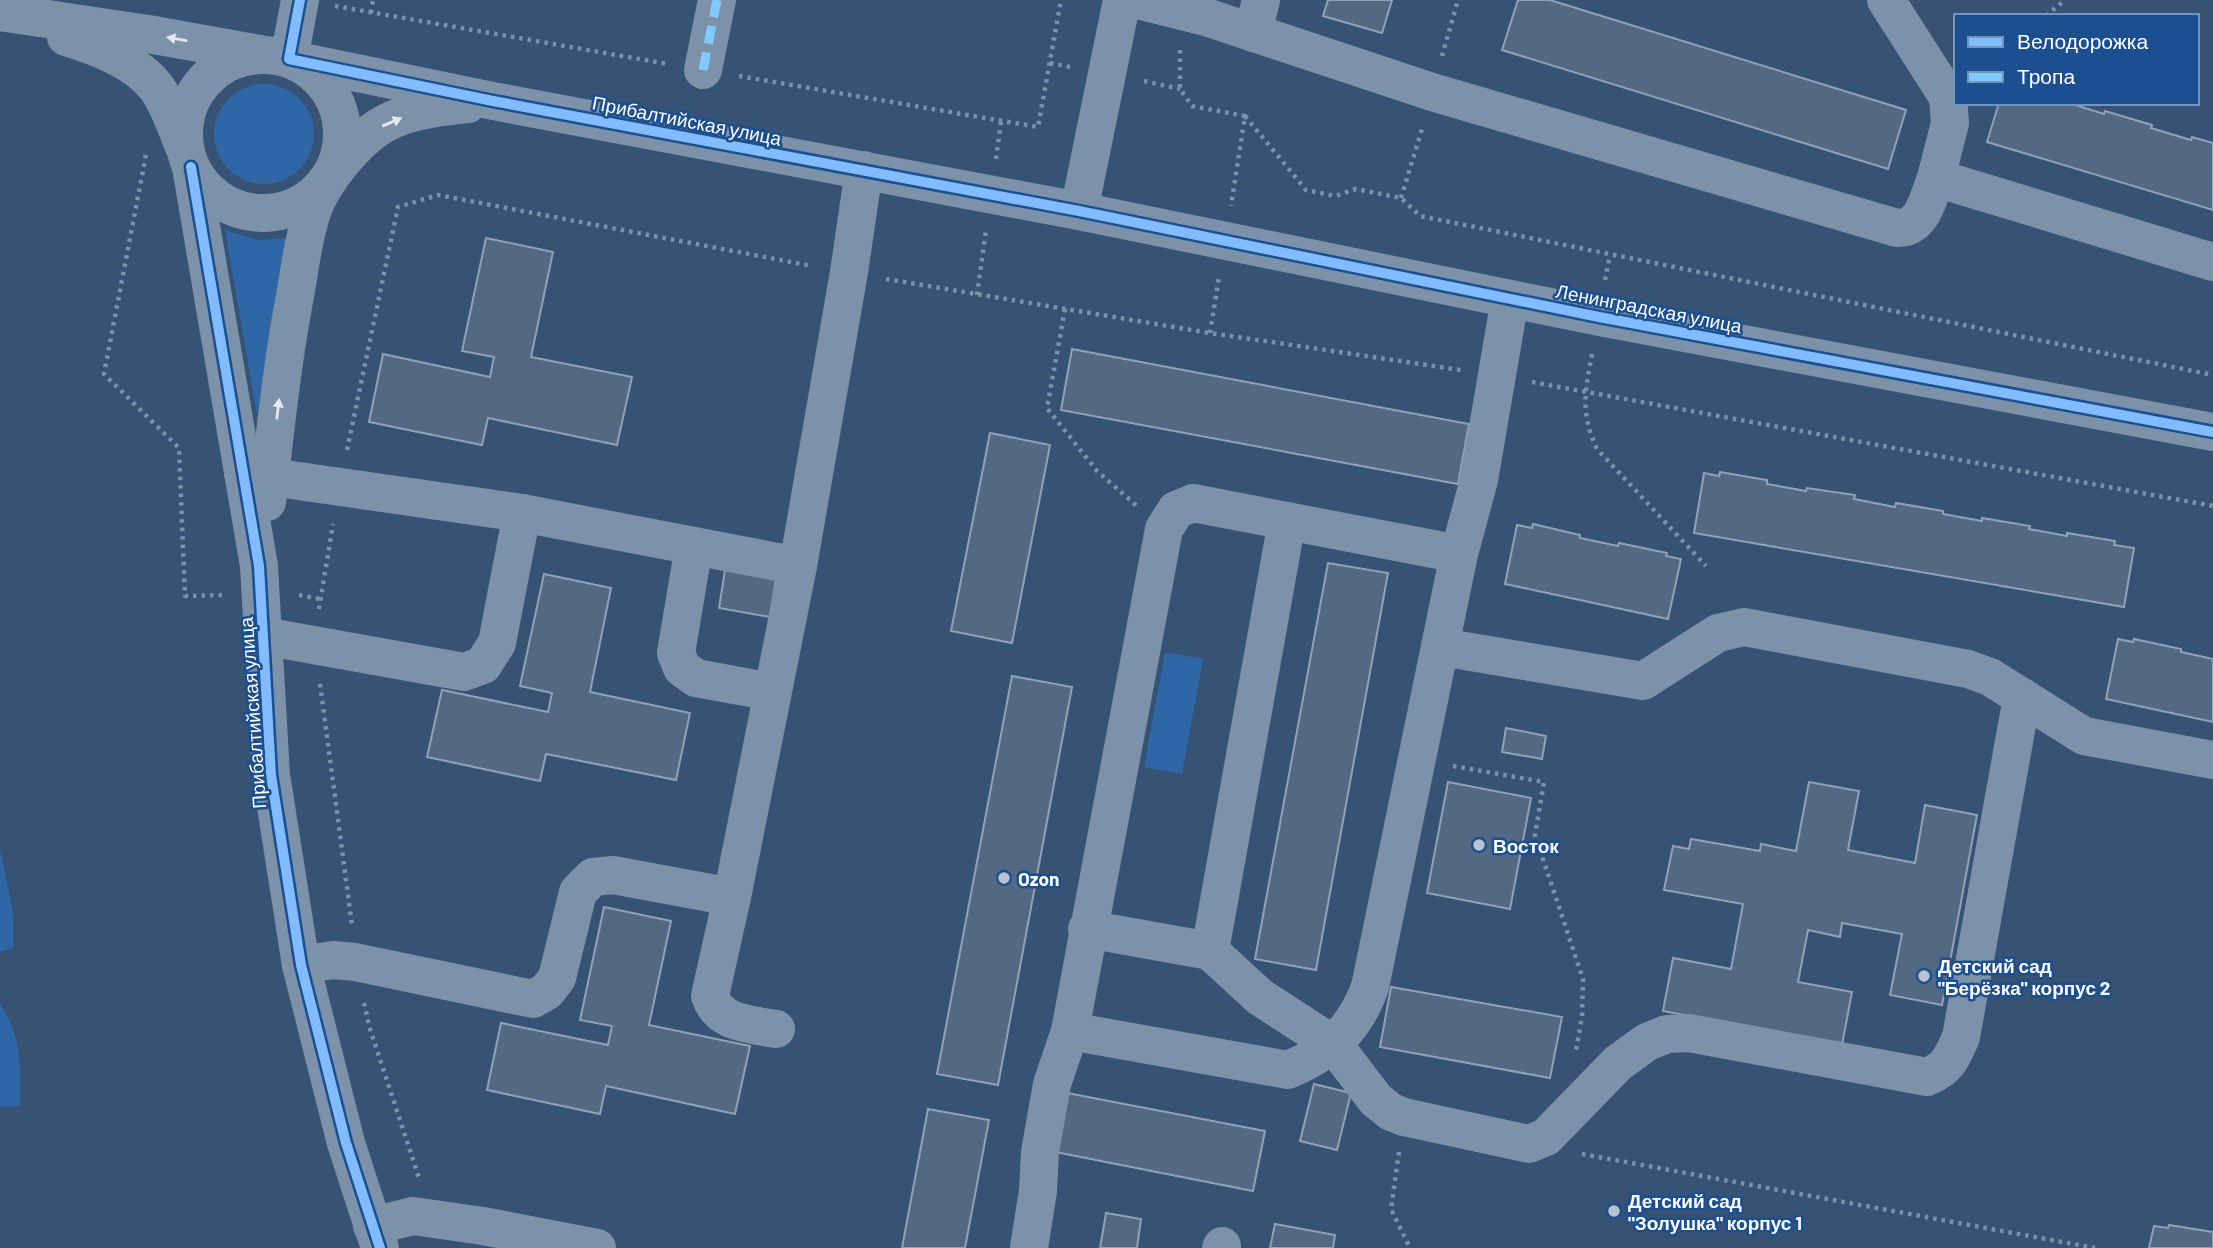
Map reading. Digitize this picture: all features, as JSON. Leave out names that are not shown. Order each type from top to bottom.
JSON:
[{"type":"street","points":[[279,57],[300,0]]},
{"type":"street","points":[[703,70],[717,0]]},
{"type":"street","points":[[1079,211],[1122,0]]},
{"type":"street","points":[[1138,0],[1179,9],[1257,17],[1432,92],[1897,228],[1907,228],[1916,223],[1936,178],[1950,123],[1948,97],[1886,0]]},
{"type":"street","name":"Прибалтийская улица","points":[[0,12],[279,57],[493,101],[1079,211]]},
{"type":"street","points":[[0,18],[80,41],[140,71],[155,86],[165,102],[189,160],[200,181],[214,196],[232,207],[272,213],[292,208],[310,198],[325,184],[341,150],[343,131],[340,112],[321,79],[306,67],[279,57],[252,55],[217,70],[203,83],[192,99],[184,136],[189,160]]},
{"type":"street","name":"Прибалтийская улица","points":[[256,475],[287,340],[302,253],[312,211],[325,184],[363,139],[386,123],[442,106],[493,101]]},
{"type":"street","name":"Прибалтийская улица","points":[[189,160],[256,475],[259,580],[271,775],[301,965],[339,1117],[376,1237]]},
{"type":"street","points":[[776,1029],[726,1018],[714,1009],[710,996],[798,566],[864,170]]},
{"type":"street","points":[[1936,178],[2213,262]]},
{"type":"street","name":"Ленинградская улица","points":[[1079,211],[1599,317],[2213,432]]},
{"type":"street","points":[[1070,1031],[1288,1070],[1308,1062],[1334,1045],[1362,1011],[1370,987],[1459,554],[1479,480],[1510,299]]},
{"type":"street","points":[[256,475],[522,513],[798,566]]},
{"type":"street","points":[[1029,1248],[1038,1191],[1040,1152],[1052,1084],[1070,1031],[1164,529],[1175,510],[1193,503],[1459,554]]},
{"type":"street","points":[[263,636],[464,672],[483,666],[497,643],[522,513]]},
{"type":"street","points":[[1210,951],[1287,521]]},
{"type":"street","points":[[694,546],[677,653],[682,668],[696,678],[772,692]]},
{"type":"street","points":[[1441,647],[1643,681],[1718,633],[1744,626],[1968,669],[1990,677],[2084,736],[2213,760]]},
{"type":"street","points":[[1087,929],[1210,951],[1260,998],[1334,1045],[1376,1100],[1391,1112],[1530,1144],[1546,1138],[1618,1063],[1647,1042],[1667,1034],[1689,1033],[1927,1077],[1943,1070],[1954,1055],[1961,1037],[2022,697]]},
{"type":"street","points":[[301,965],[333,960],[355,962],[533,999],[547,991],[557,978],[578,892],[593,877],[613,875],[732,897]]},
{"type":"street","points":[[376,1237],[413,1216],[432,1218],[484,1237],[597,1248]]},
{"type":"path","points":[[370,13],[373,0]]},
{"type":"path","points":[[1038,127],[1061,0]]},
{"type":"path","points":[[2048,14],[2064,0]]},
{"type":"path","points":[[1179,9],[1180,89],[1192,106],[1245,116],[1306,190],[1335,196],[1356,188],[1401,198],[1420,216],[2213,375]]},
{"type":"path","points":[[1210,333],[1245,116]]},
{"type":"path","points":[[147,149],[104,374],[179,448],[185,596],[259,580],[287,593],[320,599]]},
{"type":"path","points":[[432,1218],[370,1029],[355,962],[316,645],[320,599],[340,486],[398,207],[438,195],[849,272],[1065,309],[1499,375],[2213,506]]},
{"type":"path","points":[[1610,255],[1585,392],[1584,407],[1589,433],[1597,449],[1706,566]]},
{"type":"path","points":[[1065,309],[1047,408],[1097,471],[1164,529]]},
{"type":"path","points":[[1418,759],[1544,782],[1535,835],[1583,979],[1582,1017],[1574,1057]]},
{"type":"path","points":[[1404,1116],[1391,1209],[1410,1248]]},
{"type":"path","points":[[1530,1144],[2095,1248]]},
{"type":"shaded area","points":[[264,84],[283,87],[300,98],[311,115],[314,134],[311,153],[300,170],[283,181],[264,184],[245,181],[228,170],[217,153],[214,134],[217,115],[228,98],[245,87]]},
{"type":"shaded area","points":[[225,230],[257,240],[288,238],[257,415]]},
{"type":"shaded area","points":[[1165,652],[1203,659],[1182,774],[1144,767]]},
{"type":"shaded area","points":[[0,849],[13,913],[13,948],[0,952]]},
{"type":"shaded area","points":[[0,1004],[13,1029],[19,1053],[20,1106],[0,1107]]},
{"type":"building","points":[[1328,0],[1392,0],[1382,33],[1323,16]]},
{"type":"building","points":[[1518,0],[1550,0],[1906,110],[1888,169],[1502,50]]},
{"type":"building","points":[[1998,105],[2075,105],[2152,125],[2151,128],[2191,140],[2192,137],[2213,143],[2213,210],[1987,142]]},
{"type":"building","points":[[486,238],[553,252],[531,357],[632,377],[617,445],[488,418],[482,445],[369,422],[383,354],[490,377],[494,357],[462,351]]},
{"type":"building","points":[[1072,349],[1469,424],[1458,484],[1061,410]]},
{"type":"building","points":[[990,433],[1050,445],[1012,643],[951,631]]},
{"type":"building","points":[[1720,472],[1767,480],[1767,484],[1806,491],[1807,488],[1855,495],[1854,499],[1895,507],[1896,503],[1982,521],[1982,518],[2030,526],[2029,529],[2067,536],[2067,533],[2115,541],[2114,545],[2134,548],[2124,607],[1694,533],[1704,473],[1719,476]]},
{"type":"building","points":[[1533,524],[1580,535],[1580,538],[1618,546],[1619,543],[1667,553],[1666,556],[1681,559],[1668,619],[1505,584],[1517,525],[1532,528]]},
{"type":"building","points":[[1328,563],[1388,573],[1316,970],[1255,959]]},
{"type":"building","points":[[725,570],[776,579],[770,617],[719,608]]},
{"type":"building","points":[[544,574],[611,588],[590,692],[690,713],[676,780],[546,754],[540,781],[427,757],[442,690],[548,712],[552,693],[520,686]]},
{"type":"building","points":[[2118,639],[2133,642],[2134,639],[2213,659],[2213,722],[2106,699]]},
{"type":"building","points":[[1012,676],[1072,687],[998,1085],[937,1074]]},
{"type":"building","points":[[1506,728],[1546,736],[1542,759],[1502,752]]},
{"type":"building","name":"Восток","points":[[1448,782],[1531,798],[1510,909],[1427,893]]},
{"type":"building","points":[[1809,782],[1859,791],[1848,850],[1915,863],[1925,805],[1977,815],[1942,1005],[1890,995],[1902,934],[1842,923],[1840,937],[1808,930],[1798,982],[1852,992],[1842,1045],[1663,1011],[1673,958],[1731,969],[1743,904],[1664,890],[1673,846],[1689,849],[1691,839],[1760,851],[1761,844],[1796,851]]},
{"type":"building","points":[[604,907],[671,921],[649,1025],[750,1046],[735,1114],[606,1086],[600,1114],[487,1090],[501,1023],[608,1045],[612,1026],[580,1020]]},
{"type":"building","points":[[1391,987],[1562,1017],[1550,1078],[1380,1047]]},
{"type":"building","points":[[1314,1084],[1351,1093],[1337,1150],[1300,1141]]},
{"type":"building","points":[[1062,1092],[1265,1131],[1253,1191],[1050,1151]]},
{"type":"building","points":[[928,1109],[989,1120],[965,1248],[902,1248]]},
{"type":"building","points":[[1106,1213],[1141,1219],[1137,1248],[1100,1248]]},
{"type":"building","points":[[1275,1224],[1335,1235],[1333,1248],[1270,1248]]},
{"type":"building","points":[[2169,1225],[2213,1232],[2213,1248],[2149,1248],[2154,1226],[2168,1228]]},
{"type":"marked path","points":[[703,70],[717,0]]},
{"type":"cycle path","points":[[300,0],[289,59],[493,101],[1079,211],[1599,317],[2213,432]]},
{"type":"cycle path","points":[[191,167],[259,566],[271,775],[301,965],[346,1143],[380,1248]]},
{"type":"place","name":"Восток","points":[[1479,845]]},
{"type":"place","name":"Ozon","points":[[1004,878]]},
{"type":"place","name":"Детский сад \"Берёзка\" корпус 2","points":[[1924,976]]},
{"type":"place","name":"Детский сад \"Золушка\" корпус 1","points":[[1614,1211]]}]
